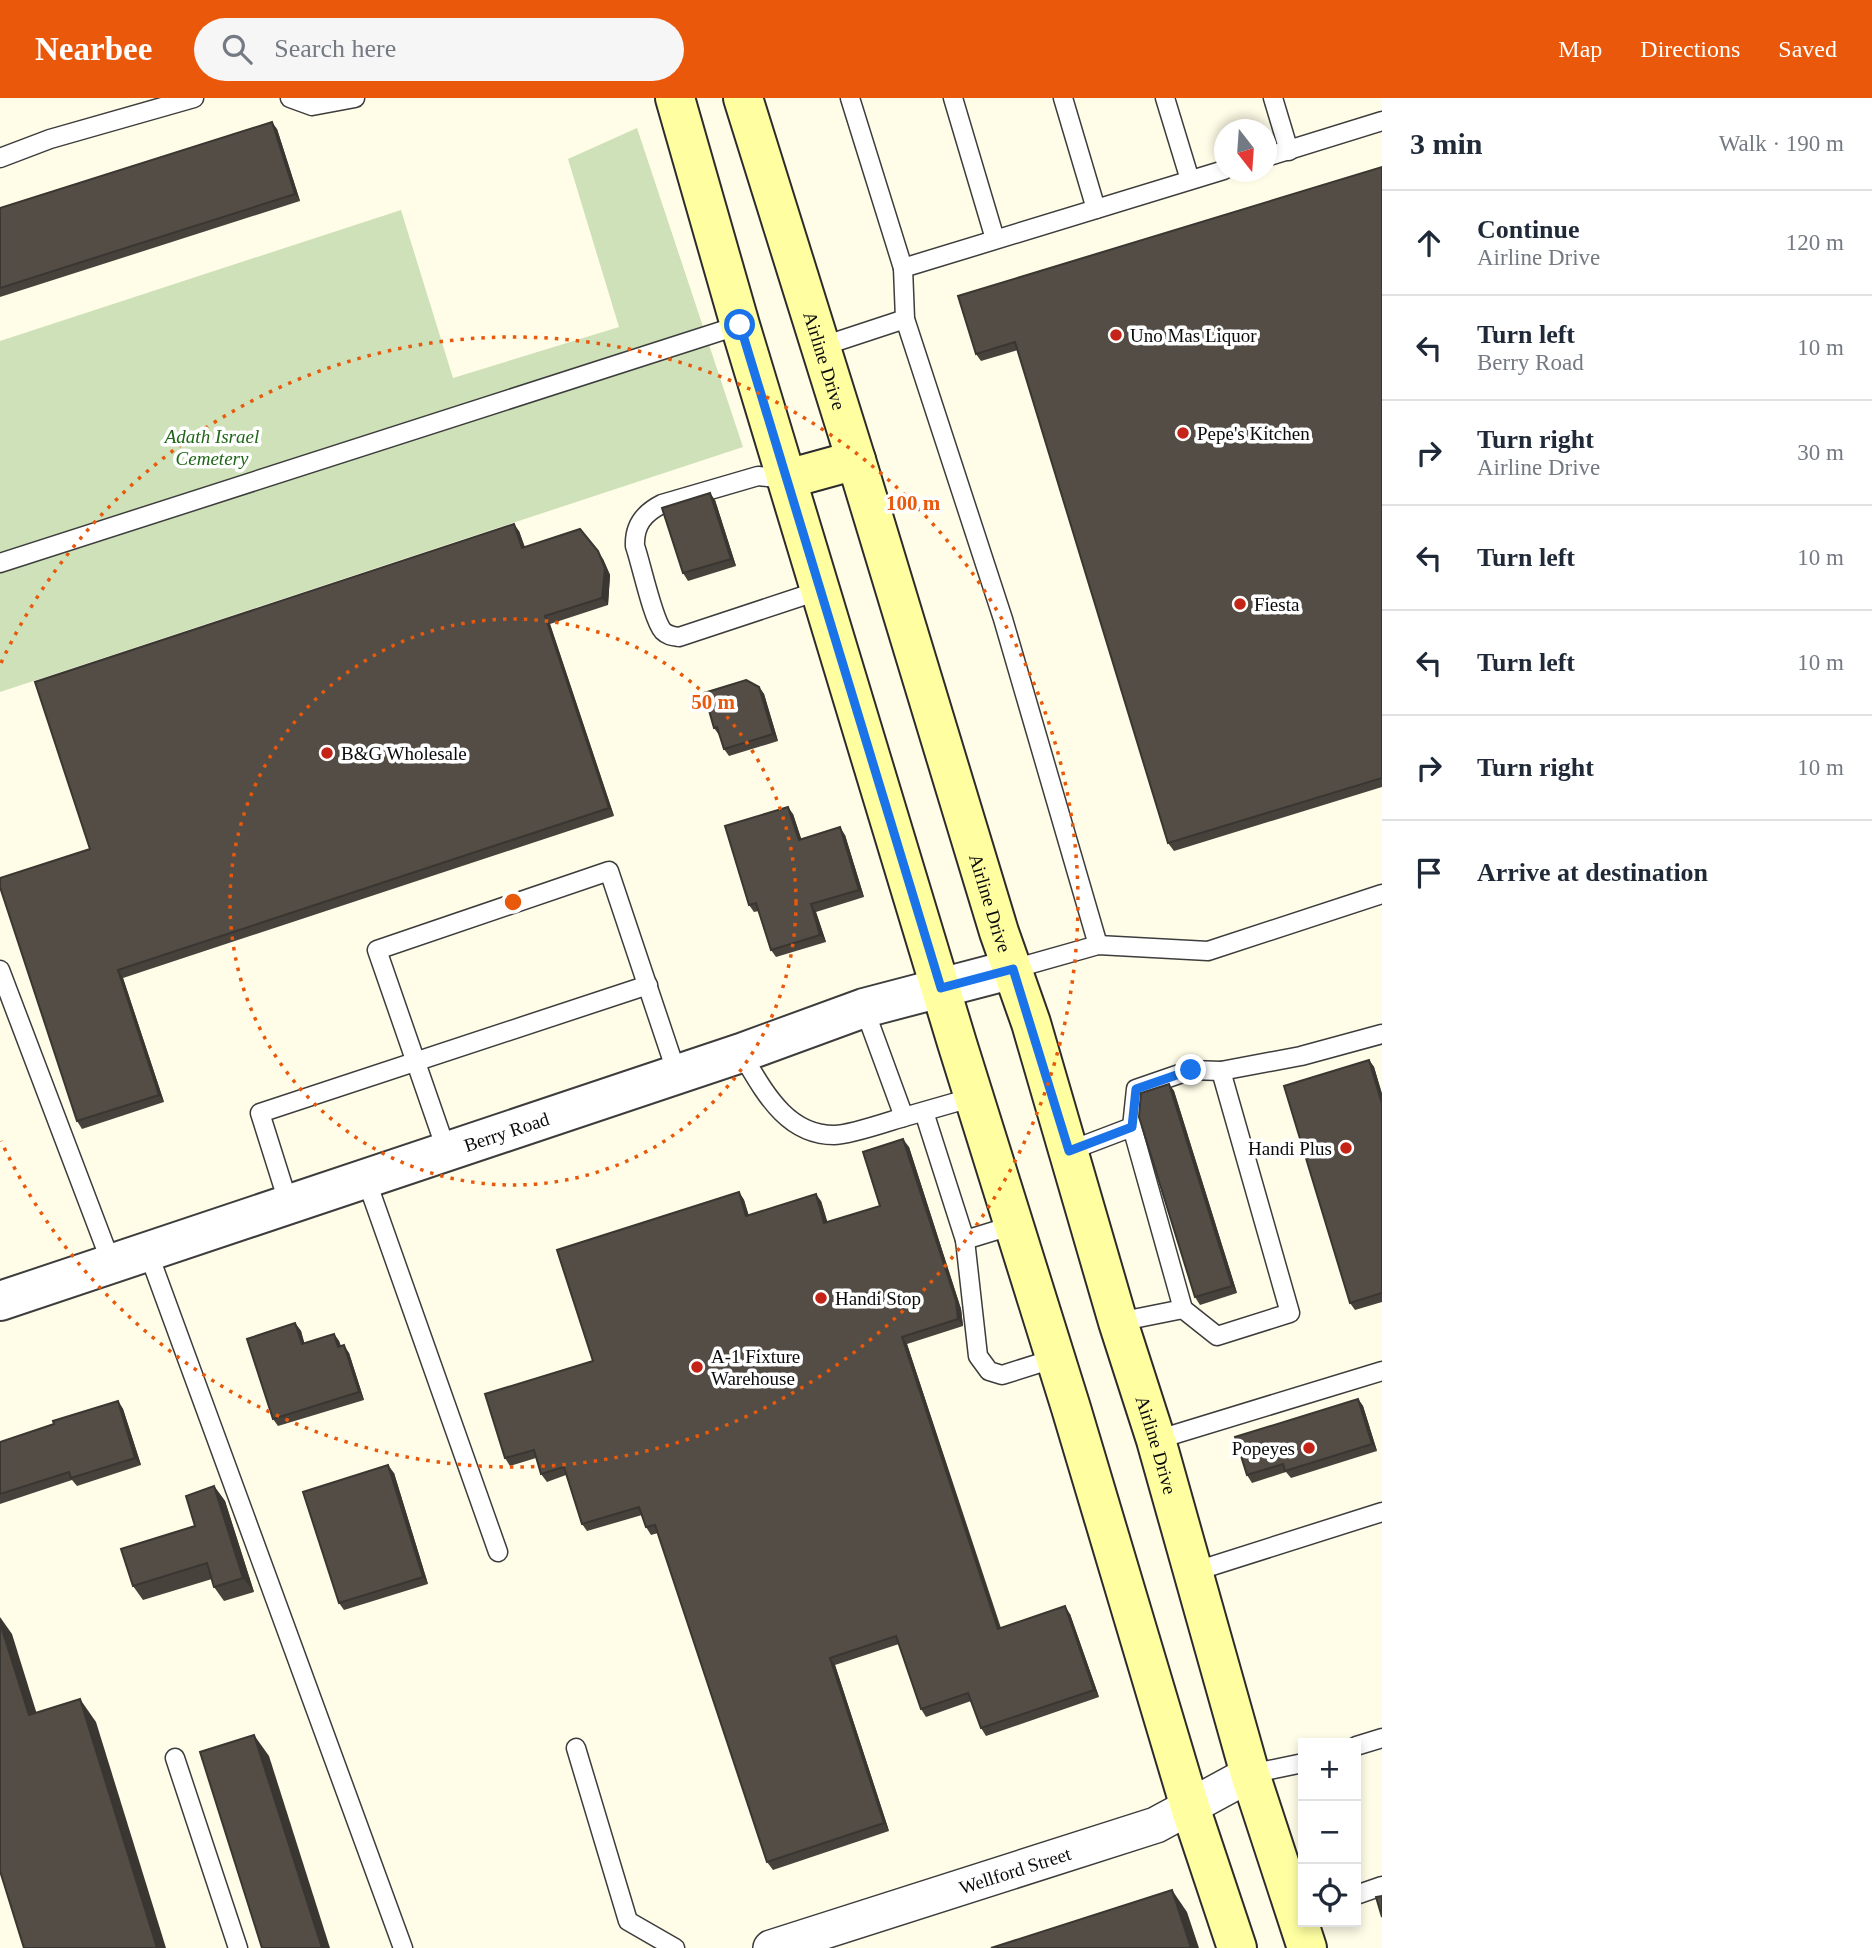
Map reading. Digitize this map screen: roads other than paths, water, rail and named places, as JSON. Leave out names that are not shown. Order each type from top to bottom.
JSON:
[{"type":"main road","points":[[675,98],[740,325],[974,1097],[1056,1358],[1190,1807],[1237,1948]]},
{"type":"main road","name":"Airline Drive","points":[[743,98],[999,932],[1069,1151],[1118,1322],[1156,1440],[1250,1774],[1298,1912]]},
{"type":"main road","points":[[788,480],[856,460]]},
{"type":"street","name":"Berry Road","points":[[0,1301],[741,1053],[864,1008],[1013,969]]},
{"type":"street","name":"Wellford Street","points":[[771,1948],[1156,1825],[1250,1774]]},
{"type":"lane","points":[[0,158],[50,139],[194,98]]},
{"type":"lane","points":[[290,98],[312,106],[355,98]]},
{"type":"lane","points":[[850,98],[904,268],[905,319],[1003,619],[1098,945]]},
{"type":"lane","points":[[953,98],[995,239]]},
{"type":"lane","points":[[1063,98],[1096,209]]},
{"type":"lane","points":[[1165,98],[1190,180]]},
{"type":"lane","points":[[1273,98],[1289,151]]},
{"type":"lane","points":[[1277,154],[1382,121]]},
{"type":"lane","points":[[904,268],[1214,173]]},
{"type":"lane","points":[[820,347],[905,319]]},
{"type":"lane","points":[[0,563],[740,325]]},
{"type":"lane","points":[[788,480],[758,476],[662,504],[648,511],[640,521],[635,535],[635,546],[661,629],[669,636],[679,637],[821,590]]},
{"type":"lane","points":[[447,1152],[377,950],[610,871],[677,1074]]},
{"type":"lane","points":[[1013,969],[1098,945],[1208,951],[1382,894]]},
{"type":"lane","points":[[0,970],[112,1265]]},
{"type":"lane","points":[[289,1205],[260,1113],[648,985]]},
{"type":"lane","points":[[864,1008],[904,1118]]},
{"type":"lane","points":[[1221,1071],[1290,1313],[1217,1336],[1183,1309],[1132,1127],[1136,1089],[1191,1070],[1221,1071],[1301,1056],[1382,1034]]},
{"type":"lane","points":[[741,1053],[774,1107],[803,1129],[835,1135],[974,1097]]},
{"type":"lane","points":[[924,1112],[965,1240],[978,1356],[989,1371],[1002,1374],[1056,1358]]},
{"type":"lane","points":[[1069,1151],[1132,1127]]},
{"type":"lane","points":[[366,1179],[498,1552]]},
{"type":"lane","points":[[965,1240],[1014,1225]]},
{"type":"lane","points":[[148,1252],[403,1948]]},
{"type":"lane","points":[[1118,1322],[1183,1309]]},
{"type":"lane","points":[[1156,1440],[1382,1371]]},
{"type":"lane","points":[[1193,1572],[1382,1512]]},
{"type":"lane","points":[[1361,1744],[1382,1738]]},
{"type":"lane","points":[[576,1748],[628,1921],[675,1948]]},
{"type":"lane","points":[[175,1758],[238,1948]]},
{"type":"lane","points":[[1250,1774],[1298,1764]]},
{"type":"lane","points":[[1361,1893],[1382,1886]]},
{"type":"place","name":"Uno Mas Liquor","points":[[1116,335]]},
{"type":"place","name":"Pepe's Kitchen","points":[[1183,433]]},
{"type":"place","name":"Fiesta","points":[[1240,604]]},
{"type":"place","name":"B&G Wholesale","points":[[327,753]]},
{"type":"place","name":"Handi Plus","points":[[1346,1148]]},
{"type":"place","name":"Handi Stop","points":[[821,1298]]},
{"type":"place","name":"A-1 Fixture Warehouse","points":[[697,1367]]},
{"type":"place","name":"Popeyes","points":[[1309,1448]]},
{"type":"park label","name":"Adath Israel Cemetery","points":[[212,447]]}]
